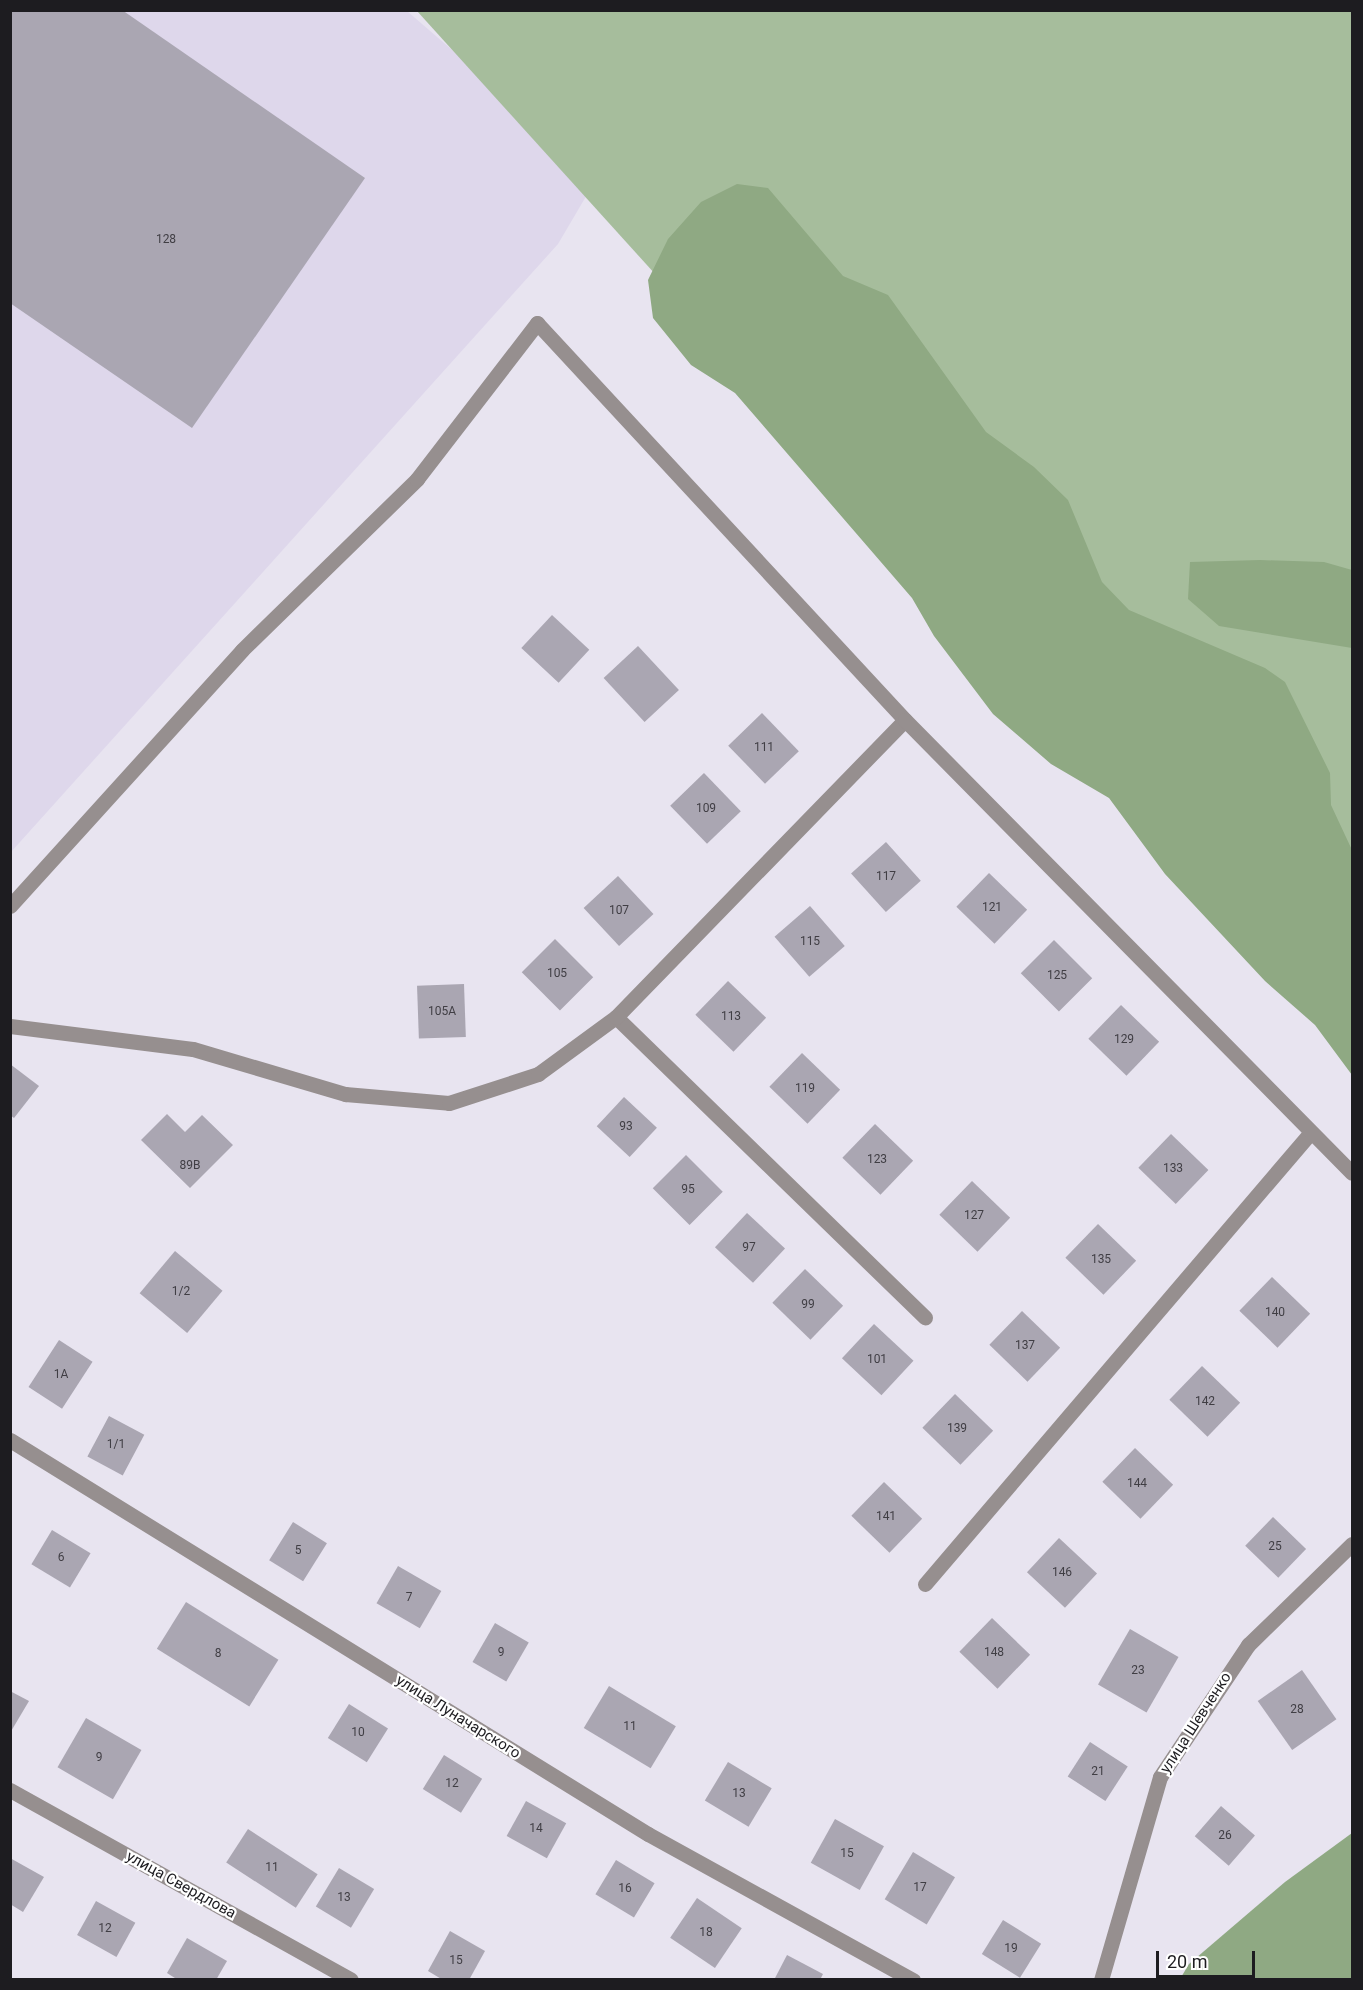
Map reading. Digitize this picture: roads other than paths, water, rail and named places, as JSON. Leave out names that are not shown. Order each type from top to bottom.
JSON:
[{"type":"street","points":[[10,906],[242,650],[417,479],[537,324],[905,720],[1353,1173]]},
{"type":"street","points":[[10,1026],[193,1049],[345,1094],[448,1103],[538,1074],[616,1017],[905,720]]},
{"type":"street","points":[[616,1017],[925,1317]]},
{"type":"street","points":[[925,1584],[1311,1132]]},
{"type":"street","name":"улица Луначарского","points":[[10,1440],[648,1834],[913,1980]]},
{"type":"street","name":"улица Шевченко","points":[[1101,1980],[1160,1777],[1248,1645],[1353,1544]]},
{"type":"street","name":"улица Свердлова","points":[[10,1790],[351,1980]]}]
